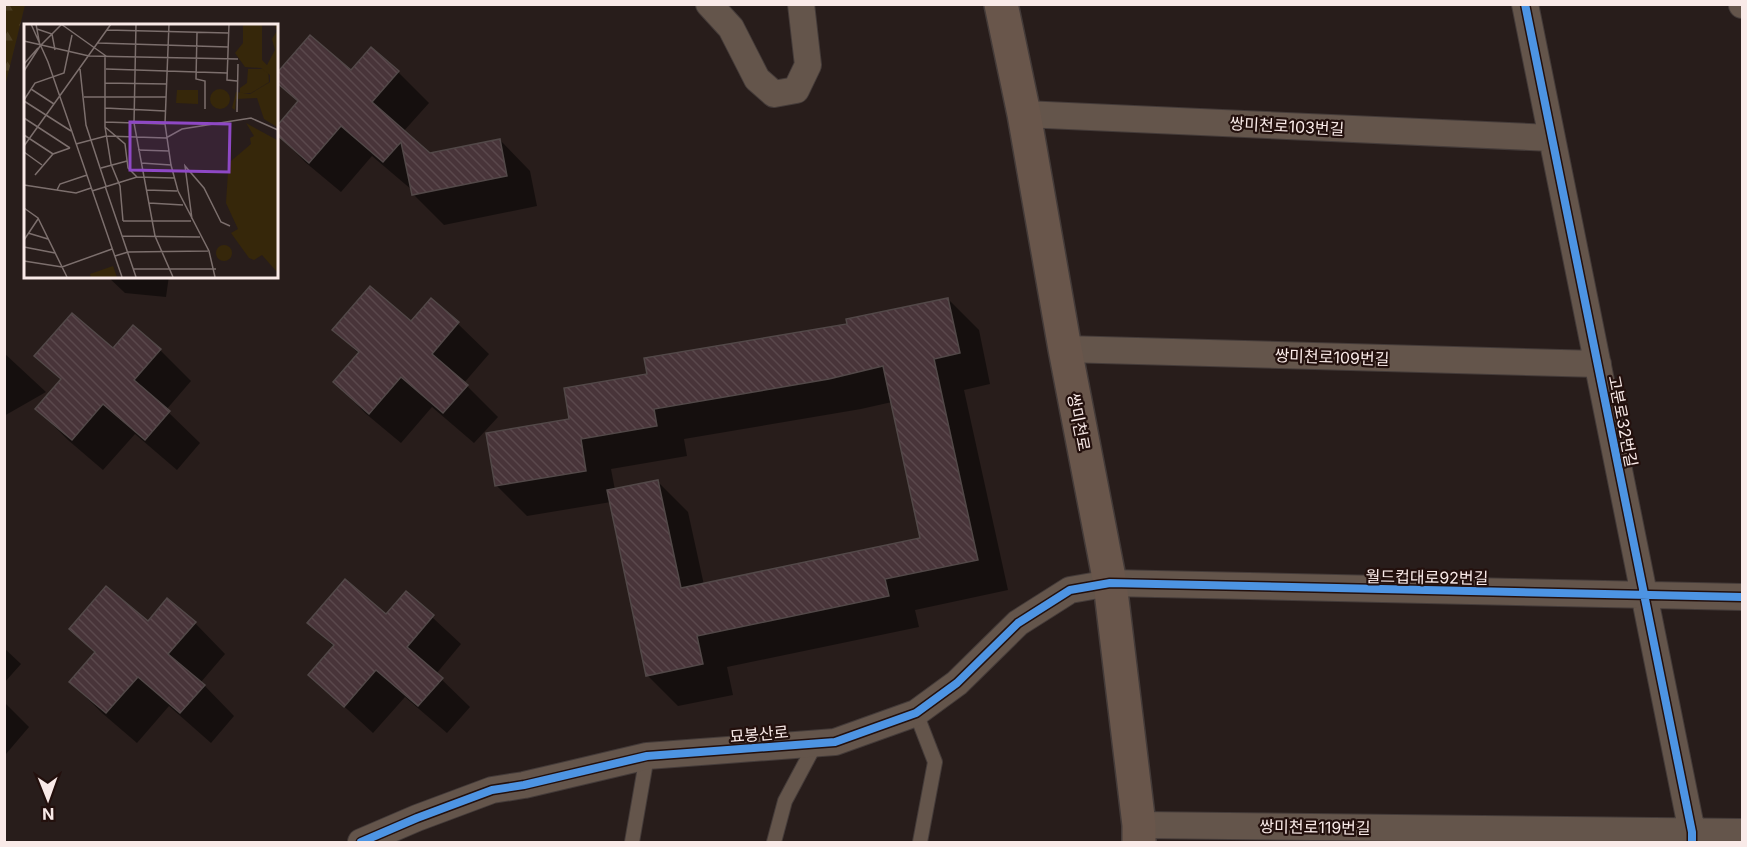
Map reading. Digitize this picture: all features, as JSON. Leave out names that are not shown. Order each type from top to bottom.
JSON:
[{"type":"street","points":[[709,4],[731,28],[757,79],[774,94],[796,90],[808,65],[801,4]]},
{"type":"street","name":"쌍미천로","points":[[1001,4],[1024,114],[1065,349],[1110,583],[1139,834]]},
{"type":"street","name":"고분로32번길","points":[[1525,4],[1692,837]]},
{"type":"street","name":"쌍미천로103번길","points":[[1024,114],[1551,138]]},
{"type":"street","name":"쌍미천로109번길","points":[[1065,349],[1598,364]]},
{"type":"street","name":"월드컵대로92번길","points":[[1110,583],[1743,597]]},
{"type":"street","name":"묘봉산로","points":[[370,841],[417,818],[492,790],[524,785],[647,756],[835,742],[916,713],[957,683],[1018,623],[1070,591],[1110,583]]},
{"type":"street","name":"쌍미천로119번길","points":[[1139,834],[1692,837],[1743,832]]},
{"type":"lane","points":[[916,713],[935,762],[920,843]]},
{"type":"lane","points":[[774,843],[785,801],[816,743]]},
{"type":"lane","points":[[632,843],[647,756]]},
{"type":"green space","points":[[4,5],[25,5],[5,86]]},
{"type":"building","points":[[310,35],[351,70],[371,47],[399,71],[372,102],[430,153],[500,139],[507,176],[412,195],[401,142],[383,162],[341,126],[309,163],[278,136],[278,125],[298,101],[278,84],[278,72]]},
{"type":"building","points":[[370,286],[411,321],[431,298],[459,322],[432,354],[468,385],[443,413],[401,377],[369,414],[333,382],[359,352],[332,330]]},
{"type":"building","points":[[948,298],[960,353],[934,359],[978,560],[885,579],[889,596],[697,636],[703,664],[646,676],[607,490],[658,480],[681,588],[920,538],[883,366],[829,379],[654,409],[657,426],[581,439],[586,471],[495,486],[486,433],[569,419],[564,388],[647,374],[644,358],[847,324],[846,319]]},
{"type":"building","points":[[72,313],[113,348],[133,325],[161,349],[134,380],[170,411],[145,440],[103,404],[72,440],[35,409],[61,379],[34,356]]},
{"type":"building","points":[[345,579],[386,614],[406,591],[434,615],[407,647],[443,678],[418,706],[376,670],[344,707],[308,675],[334,645],[307,623]]},
{"type":"building","points":[[106,586],[148,621],[167,598],[196,622],[168,654],[205,685],[180,713],[138,677],[106,713],[69,682],[95,652],[69,629]]},
{"type":"cycle path","points":[[1525,4],[1692,832],[1692,842]]},
{"type":"cycle path","points":[[361,842],[492,790],[524,785],[647,756],[835,742],[916,713],[957,683],[1018,623],[1070,590],[1110,583],[1742,597]]}]
